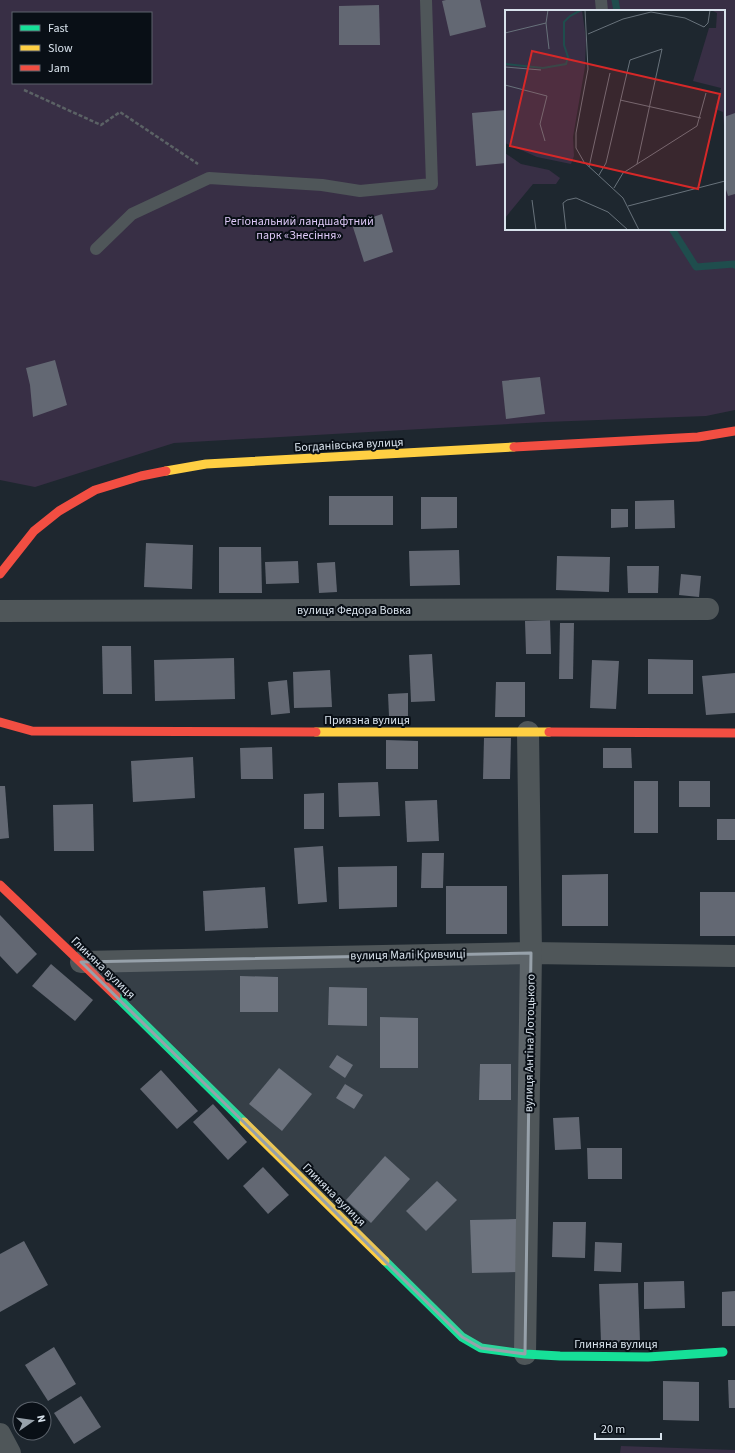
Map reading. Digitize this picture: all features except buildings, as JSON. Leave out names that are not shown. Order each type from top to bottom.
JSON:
[{"type":"street","name":"Богданівська вулиця","points":[[0,574],[34,531],[59,511],[95,490],[141,476],[206,464],[698,438],[735,431]]},
{"type":"street","name":"вулиця Федора Вовка","points":[[0,611],[708,609]]},
{"type":"street","name":"Приязна вулиця","points":[[0,722],[32,731],[735,733]]},
{"type":"street","name":"вулиця Антіна Лотоцького","points":[[525,1354],[531,953],[528,732]]},
{"type":"street","name":"Глиняна вулиця","points":[[0,885],[81,962],[462,1337],[481,1348],[525,1354],[648,1357],[723,1352]]},
{"type":"street","name":"вулиця Малі Кривчиці","points":[[81,962],[531,953],[735,956]]},
{"type":"street","points":[[0,1434],[10,1453]]},
{"type":"lane","points":[[96,249],[132,214],[209,178],[322,185],[360,191],[432,184],[426,0]]},
{"type":"lane","points":[[600,0],[602,10]]},
{"type":"path","points":[[24,90],[101,125],[120,112],[211,172],[226,179]]},
{"type":"highlighted area","points":[[531,953],[525,1354],[481,1348],[462,1337],[81,962]]},
{"type":"green space","name":"Регіональний ландшафтний парк «Знесіння»","points":[[0,0],[735,0],[735,410],[706,416],[545,422],[174,443],[35,487],[0,480]]},
{"type":"green space","points":[[621,1446],[735,1450],[735,1453],[620,1453]]},
{"type":"waterway","points":[[615,0],[617,10]]},
{"type":"waterway","points":[[673,230],[696,267],[735,265]]},
{"type":"traffic: fast","points":[[116,996],[244,1122]]},
{"type":"traffic: fast","points":[[385,1261],[462,1337],[481,1348],[525,1354],[560,1356],[648,1357],[723,1352]]},
{"type":"traffic: slow","points":[[166,471],[206,464],[514,447]]},
{"type":"traffic: slow","points":[[316,732],[549,732]]},
{"type":"traffic: slow","points":[[244,1122],[385,1261]]},
{"type":"traffic: jam","points":[[514,447],[698,437],[735,431]]},
{"type":"traffic: jam","points":[[0,574],[34,531],[59,511],[95,490],[141,476],[166,471]]},
{"type":"traffic: jam","points":[[0,722],[32,731],[316,732]]},
{"type":"traffic: jam","points":[[549,732],[735,733]]},
{"type":"traffic: jam","points":[[0,885],[116,996]]}]
